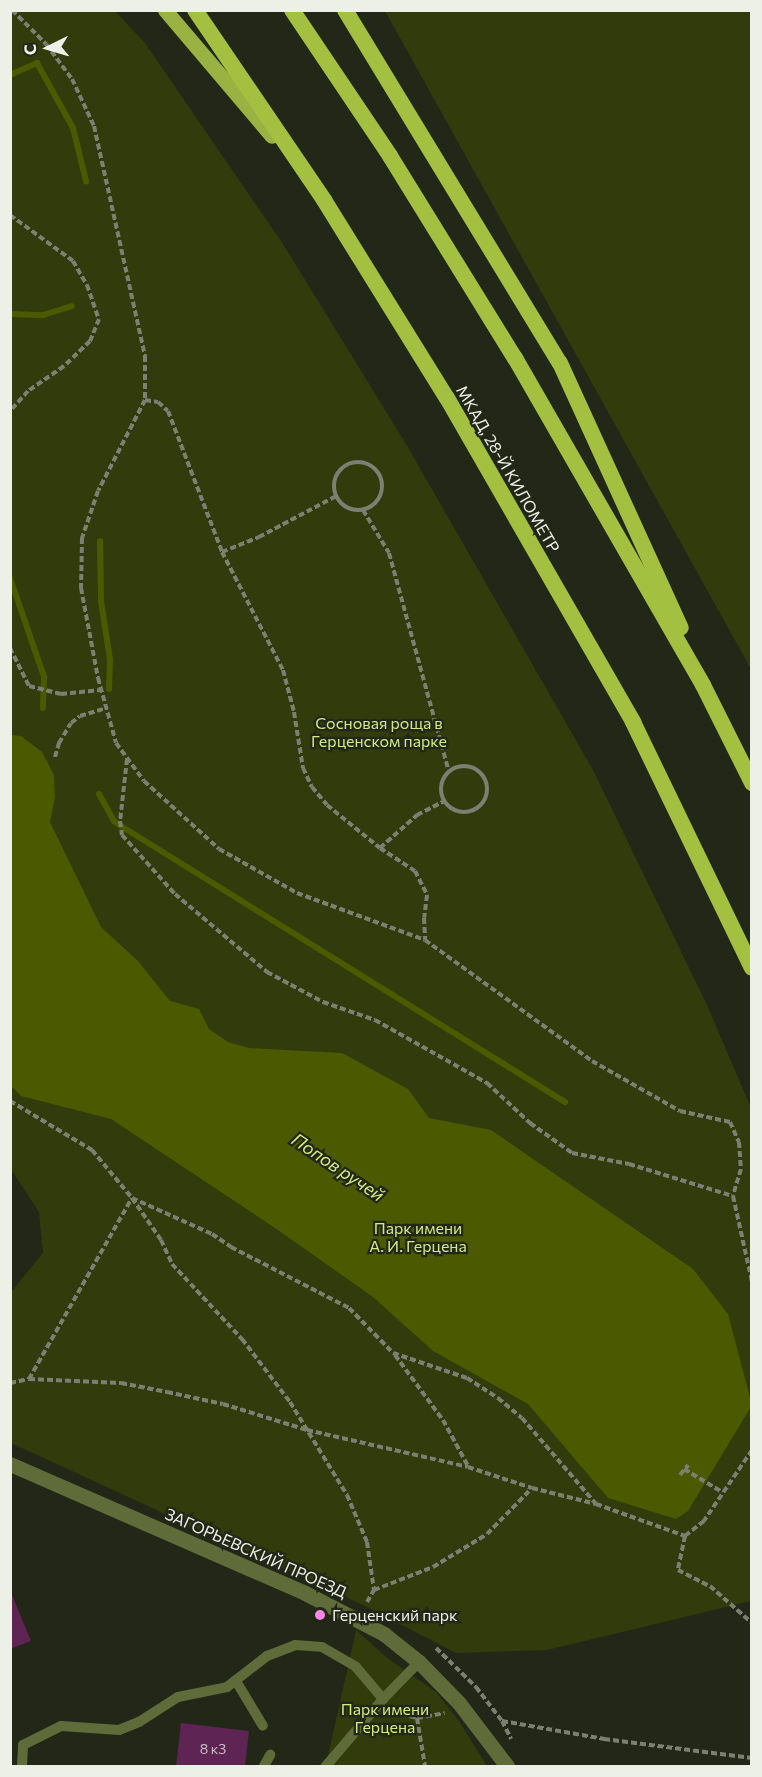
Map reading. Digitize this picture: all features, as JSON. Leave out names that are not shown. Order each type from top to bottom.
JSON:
[{"type":"highway","name":"МКАД, 28-Й КИЛОМЕТР","points":[[195,10],[324,200],[447,398],[633,722],[752,968]]},
{"type":"highway","points":[[292,10],[390,156],[515,358],[703,685],[752,782]]},
{"type":"highway","points":[[345,10],[560,363],[752,782]]},
{"type":"main road","points":[[165,10],[231,84],[324,200]]},
{"type":"street","name":"ЗАГОРЬЕВСКИЙ ПРОЕЗД","points":[[10,1464],[333,1605],[384,1634],[419,1662],[459,1703],[507,1767]]},
{"type":"lane","points":[[22,1767],[23,1745],[62,1726],[119,1730],[139,1722],[178,1697],[227,1687],[267,1656],[295,1645],[322,1647],[356,1667],[387,1703]]},
{"type":"lane","points":[[326,1767],[387,1703],[419,1662]]},
{"type":"lane","points":[[236,1681],[263,1726]]},
{"type":"lane","points":[[264,1767],[270,1755]]},
{"type":"path","points":[[12,10],[46,44],[72,79],[94,126],[145,356],[145,400],[98,491],[82,538],[81,588],[101,690],[116,743],[144,781],[219,849],[297,893],[425,940],[592,1060],[680,1111],[730,1122],[739,1142],[741,1169],[733,1196],[744,1256],[752,1282]]},
{"type":"path","points":[[10,215],[73,261],[87,285],[99,319],[90,341],[64,366],[28,391],[10,411]]},
{"type":"path","points":[[145,400],[158,402],[168,411],[222,552],[284,670],[294,712],[303,768],[312,788],[327,805],[380,848],[415,871],[427,895],[424,918],[425,940]]},
{"type":"path","points":[[358,462],[368,464],[381,479],[382,489],[372,506],[363,510],[347,508],[336,496],[335,477],[340,469],[358,462]]},
{"type":"path","points":[[222,552],[259,537],[336,496]]},
{"type":"path","points":[[363,510],[389,553],[448,772]]},
{"type":"path","points":[[10,648],[29,687],[61,694],[101,690]]},
{"type":"path","points":[[55,757],[59,742],[71,723],[80,716],[106,708]]},
{"type":"path","points":[[128,759],[120,821],[122,835],[176,894],[267,972],[323,1002],[375,1020],[487,1083],[530,1123],[572,1153],[629,1164],[733,1196]]},
{"type":"path","points":[[462,766],[472,767],[486,780],[485,800],[470,811],[451,808],[444,801],[441,786],[448,772],[462,766]]},
{"type":"path","points":[[380,848],[417,814],[444,801]]},
{"type":"path","points":[[10,1101],[92,1150],[132,1198],[160,1240],[172,1264],[242,1339],[290,1402],[347,1496],[367,1542],[374,1590],[368,1602]]},
{"type":"path","points":[[132,1198],[212,1234],[231,1247],[349,1308],[393,1353],[433,1405],[468,1467]]},
{"type":"path","points":[[29,1379],[132,1198]]},
{"type":"path","points":[[393,1353],[466,1378],[498,1398],[522,1418],[596,1504]]},
{"type":"path","points":[[10,1383],[29,1379],[121,1383],[224,1404],[307,1430],[468,1467],[532,1488],[596,1504],[685,1536]]},
{"type":"path","points":[[752,1450],[704,1521],[685,1536],[678,1570],[710,1586],[752,1623]]},
{"type":"path","points":[[680,1475],[688,1465]]},
{"type":"path","points":[[684,1470],[722,1492]]},
{"type":"path","points":[[374,1590],[433,1567],[487,1534],[532,1488]]},
{"type":"path","points":[[436,1648],[476,1687],[502,1721],[515,1748]]},
{"type":"path","points":[[387,1703],[401,1714],[417,1718],[451,1711]]},
{"type":"path","points":[[417,1718],[425,1767]]},
{"type":"path","points":[[502,1721],[604,1739],[752,1758]]},
{"type":"green space","name":"Парк имени А. И. Герцена","points":[[11,11],[115,11],[145,43],[283,244],[406,444],[593,770],[707,1005],[751,1108],[751,1601],[547,1650],[456,1653],[365,1606],[11,1443],[11,1292],[43,1253],[39,1212],[10,1168]]},
{"type":"green space","points":[[385,11],[751,11],[751,669]]},
{"type":"green space","name":"Парк имени Герцена","points":[[356,1630],[386,1657],[436,1692],[459,1721],[487,1766],[318,1766],[328,1756]]},
{"type":"water","name":"Попов ручей","points":[[10,735],[21,736],[42,752],[54,775],[55,797],[50,822],[101,927],[138,961],[170,1001],[199,1009],[209,1029],[228,1042],[249,1048],[342,1053],[408,1089],[429,1118],[491,1130],[693,1269],[728,1314],[752,1405],[688,1511],[676,1519],[608,1498],[528,1404],[433,1351],[373,1297],[275,1228],[111,1119],[21,1096],[11,1086]]},
{"type":"building","points":[[10,1590],[31,1641],[10,1649]]},
{"type":"building","points":[[181,1723],[249,1731],[245,1767],[176,1767]]},
{"type":"waterway","points":[[10,75],[37,63],[73,128],[86,181]]},
{"type":"waterway","points":[[10,314],[43,315],[72,306]]},
{"type":"waterway","points":[[100,541],[101,601],[110,660],[109,689]]},
{"type":"waterway","points":[[10,578],[44,677],[43,708]]},
{"type":"waterway","points":[[99,794],[114,821],[121,826],[565,1102]]},
{"type":"place","name":"Герценский парк","points":[[320,1615]]},
{"type":"park label","name":"Сосновая роща в Герценском парке","points":[[379,732]]}]
